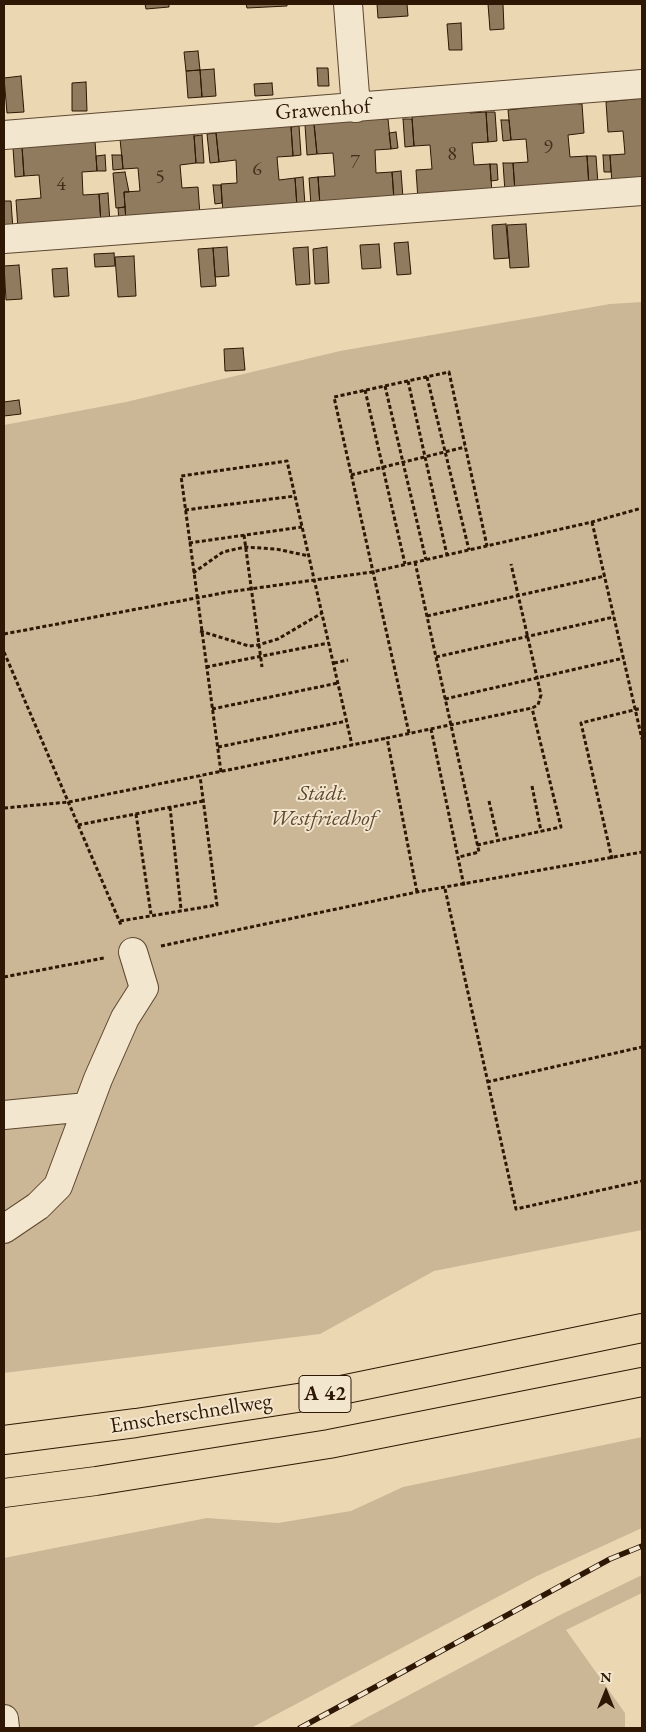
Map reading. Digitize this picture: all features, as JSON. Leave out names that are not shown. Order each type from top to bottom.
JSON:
[{"type":"highway","name":"Emscherschnellweg","points":[[4,1440],[136,1423],[317,1395],[642,1328]]},
{"type":"highway","name":"A 42","points":[[4,1493],[96,1481],[329,1444],[642,1382]]},
{"type":"street","points":[[348,4],[356,108]]},
{"type":"street","name":"Grawenhof","points":[[4,135],[642,84]]},
{"type":"street","points":[[4,240],[642,191]]},
{"type":"street","points":[[4,1229],[38,1206],[58,1186],[87,1108],[125,1018],[144,988],[132,952]]},
{"type":"street","points":[[4,1114],[87,1108]]},
{"type":"street","points":[[4,1719],[5,1728]]},
{"type":"path","points":[[409,733],[334,397],[449,372],[487,546]]},
{"type":"path","points":[[427,377],[469,550]]},
{"type":"path","points":[[408,381],[447,555]]},
{"type":"path","points":[[385,386],[426,560]]},
{"type":"path","points":[[365,390],[405,564]]},
{"type":"path","points":[[351,475],[466,447]]},
{"type":"path","points":[[221,772],[192,574],[181,476],[287,461],[352,745]]},
{"type":"path","points":[[185,510],[295,496]]},
{"type":"path","points":[[4,634],[196,598],[372,572],[592,522],[642,508]]},
{"type":"path","points":[[592,522],[642,739]]},
{"type":"path","points":[[189,543],[302,527]]},
{"type":"path","points":[[244,535],[262,667]]},
{"type":"path","points":[[192,574],[223,552],[245,547],[276,549],[309,556]]},
{"type":"path","points":[[415,562],[479,852],[459,857]]},
{"type":"path","points":[[4,808],[69,802],[532,708],[538,705],[541,695],[511,564]]},
{"type":"path","points":[[427,616],[604,576]]},
{"type":"path","points":[[200,631],[249,646],[258,645],[278,639],[322,613]]},
{"type":"path","points":[[436,657],[614,618]]},
{"type":"path","points":[[206,667],[329,643]]},
{"type":"path","points":[[4,652],[132,952]]},
{"type":"path","points":[[445,700],[624,658]]},
{"type":"path","points":[[334,663],[348,660]]},
{"type":"path","points":[[212,709],[338,683]]},
{"type":"path","points":[[477,845],[561,827],[532,708]]},
{"type":"path","points":[[612,859],[581,723],[642,708]]},
{"type":"path","points":[[218,747],[347,721]]},
{"type":"path","points":[[431,729],[464,886]]},
{"type":"path","points":[[387,738],[417,892]]},
{"type":"path","points":[[120,921],[151,914],[217,904],[200,776]]},
{"type":"path","points":[[532,786],[541,831]]},
{"type":"path","points":[[78,825],[203,801]]},
{"type":"path","points":[[489,801],[498,840]]},
{"type":"path","points":[[170,807],[181,909]]},
{"type":"path","points":[[136,814],[151,914]]},
{"type":"path","points":[[4,977],[417,892],[464,886],[642,852]]},
{"type":"path","points":[[446,889],[486,1082],[516,1209],[642,1181]]},
{"type":"path","points":[[486,1082],[642,1047]]},
{"type":"green space","name":"Städt. Westfriedhof","points":[[642,302],[642,1230],[434,1271],[320,1334],[4,1373],[4,425],[126,402],[340,351],[610,304]]},
{"type":"green space","points":[[642,1437],[642,1528],[537,1576],[251,1728],[4,1728],[4,1558],[207,1518],[278,1523],[351,1511],[403,1487]]},
{"type":"green space","points":[[642,1575],[642,1593],[566,1630],[625,1713],[625,1728],[347,1728],[558,1616]]},
{"type":"building","points":[[145,4],[169,4],[169,7],[146,9]]},
{"type":"building","points":[[246,4],[287,4],[287,6],[247,8]]},
{"type":"building","points":[[377,4],[407,4],[408,16],[378,18]]},
{"type":"building","points":[[488,4],[503,4],[504,29],[490,30]]},
{"type":"building","points":[[461,23],[462,50],[449,50],[447,24]]},
{"type":"building","points":[[198,51],[200,70],[186,71],[184,52]]},
{"type":"building","points":[[317,68],[328,68],[329,86],[318,86]]},
{"type":"building","points":[[214,69],[216,96],[202,97],[200,70]]},
{"type":"building","points":[[200,70],[202,97],[188,98],[186,71]]},
{"type":"building","points":[[21,76],[24,112],[7,113],[4,78]]},
{"type":"building","points":[[86,82],[87,111],[72,111],[72,83]]},
{"type":"building","points":[[272,83],[273,95],[255,96],[254,84]]},
{"type":"building","points":[[642,98],[642,184],[612,184],[610,155],[625,154],[623,131],[608,132],[606,102]]},
{"type":"building","points":[[566,103],[582,104],[584,133],[568,135],[570,157],[587,156],[589,187],[515,192],[513,163],[528,162],[526,139],[511,140],[508,110]]},
{"type":"building","points":[[469,111],[470,113],[486,112],[488,142],[472,143],[474,165],[490,164],[492,193],[418,200],[416,170],[432,169],[430,145],[414,146],[412,117]]},
{"type":"building","points":[[486,112],[495,112],[497,141],[488,142]]},
{"type":"building","points":[[388,119],[391,149],[375,150],[376,173],[392,172],[394,201],[320,206],[318,177],[335,176],[333,153],[317,154],[314,124]]},
{"type":"building","points":[[403,119],[412,119],[414,146],[405,147]]},
{"type":"building","points":[[501,120],[509,120],[511,140],[503,141]]},
{"type":"building","points":[[314,124],[317,154],[307,155],[305,125]]},
{"type":"building","points":[[291,126],[293,156],[277,157],[279,180],[295,178],[297,208],[223,214],[221,184],[237,183],[236,160],[219,162],[216,132]]},
{"type":"building","points":[[299,126],[301,155],[293,156],[291,127]]},
{"type":"building","points":[[396,132],[398,148],[391,149],[389,133]]},
{"type":"building","points":[[178,133],[178,135],[194,134],[196,163],[180,165],[182,188],[198,187],[200,215],[126,221],[124,192],[140,191],[138,168],[123,169],[120,139]]},
{"type":"building","points":[[216,133],[219,162],[210,163],[207,134]]},
{"type":"building","points":[[202,135],[204,163],[196,163],[194,136]]},
{"type":"building","points":[[95,141],[97,171],[82,172],[83,195],[99,194],[101,224],[18,229],[16,200],[41,198],[39,175],[24,176],[22,146]]},
{"type":"building","points":[[22,147],[24,176],[15,177],[13,148]]},
{"type":"building","points":[[105,155],[106,171],[97,171],[96,156]]},
{"type":"building","points":[[112,155],[122,155],[123,169],[113,170]]},
{"type":"building","points":[[603,155],[610,155],[611,172],[604,172]]},
{"type":"building","points":[[587,156],[596,156],[598,184],[589,185]]},
{"type":"building","points":[[503,163],[513,163],[515,191],[505,192]]},
{"type":"building","points":[[490,164],[497,164],[498,180],[491,181]]},
{"type":"building","points":[[401,171],[403,198],[394,198],[392,172]]},
{"type":"building","points":[[125,172],[129,192],[124,192],[125,207],[116,208],[113,173]]},
{"type":"building","points":[[303,177],[305,205],[297,206],[295,178]]},
{"type":"building","points":[[318,177],[320,205],[311,205],[309,178]]},
{"type":"building","points":[[213,185],[221,185],[222,203],[215,204]]},
{"type":"building","points":[[108,193],[110,223],[101,223],[99,194]]},
{"type":"building","points":[[4,201],[11,201],[13,230],[4,231]]},
{"type":"building","points":[[125,207],[126,221],[119,222],[118,208]]},
{"type":"building","points":[[506,224],[509,258],[494,259],[492,225]]},
{"type":"building","points":[[526,224],[529,267],[510,268],[507,225]]},
{"type":"building","points":[[408,242],[411,274],[397,275],[394,243]]},
{"type":"building","points":[[379,244],[381,268],[362,269],[360,245]]},
{"type":"building","points":[[227,247],[229,276],[215,277],[213,248]]},
{"type":"building","points":[[308,247],[310,284],[296,285],[293,248]]},
{"type":"building","points":[[327,247],[329,283],[315,284],[313,249]]},
{"type":"building","points":[[213,248],[216,286],[201,287],[198,249]]},
{"type":"building","points":[[114,253],[115,266],[95,267],[94,254]]},
{"type":"building","points":[[134,256],[136,296],[118,297],[115,257]]},
{"type":"building","points":[[19,265],[22,299],[6,300],[4,266]]},
{"type":"building","points":[[67,268],[69,296],[54,297],[52,269]]},
{"type":"building","points":[[243,348],[245,370],[225,371],[224,349]]},
{"type":"building","points":[[19,400],[21,414],[4,416],[4,402]]},
{"type":"railway","points":[[300,1728],[610,1559],[642,1546]]}]
